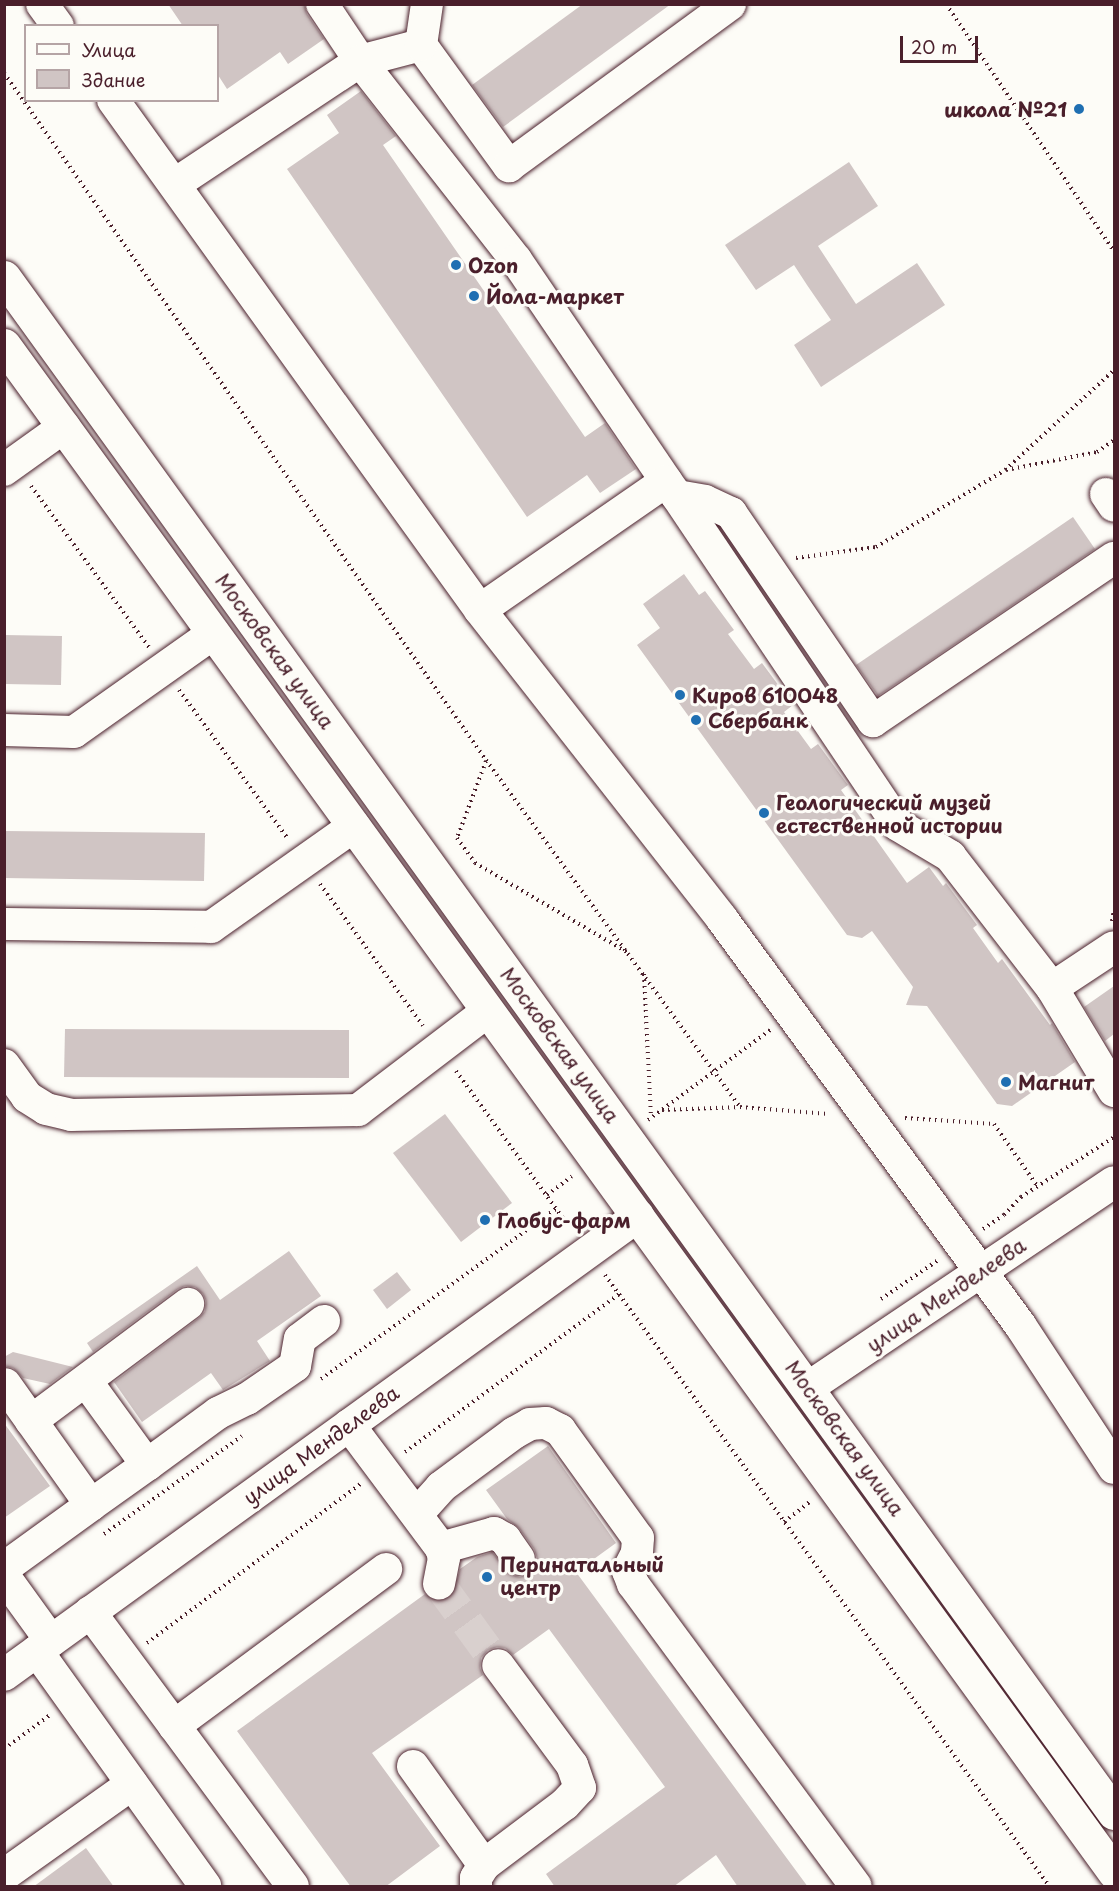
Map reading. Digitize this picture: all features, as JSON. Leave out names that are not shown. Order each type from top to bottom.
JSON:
[{"type":"main road","name":"Московская улица","points":[[4,277],[1114,1813]]},
{"type":"main road","name":"Московская улица","points":[[4,345],[1114,1872]]},
{"type":"main road","points":[[638,1216],[668,1194]]},
{"type":"main road","name":"улица Менделеева","points":[[778,1408],[808,1387]]},
{"type":"street","points":[[42,4],[57,24]]},
{"type":"street","points":[[322,4],[360,61],[516,260],[898,825],[950,856],[1052,988],[1114,1091]]},
{"type":"street","points":[[427,4],[421,45],[509,166],[730,4]]},
{"type":"street","points":[[175,184],[360,61],[421,45]]},
{"type":"street","points":[[114,102],[480,610],[722,919],[1020,1324],[1114,1468]]},
{"type":"street","points":[[4,470],[64,427]]},
{"type":"street","points":[[672,489],[731,513],[873,721]]},
{"type":"street","points":[[480,610],[672,489]]},
{"type":"street","points":[[840,742],[1114,558]]},
{"type":"street","points":[[4,730],[74,732],[214,633]]},
{"type":"street","points":[[4,924],[211,927],[354,826]]},
{"type":"street","points":[[1052,988],[1114,947]]},
{"type":"street","points":[[4,1065],[27,1097],[46,1109],[71,1115],[358,1110],[488,1011]]},
{"type":"street","name":"улица Менделеева","points":[[808,1387],[1114,1182]]},
{"type":"street","name":"улица Менделеева","points":[[4,1675],[638,1216]]},
{"type":"street","points":[[31,1421],[188,1304]]},
{"type":"street","points":[[4,1568],[218,1413],[247,1399],[295,1366],[300,1339],[324,1322]]},
{"type":"street","points":[[86,1381],[147,1465]]},
{"type":"street","points":[[5,1384],[92,1505]]},
{"type":"street","points":[[417,1514],[441,1487],[514,1433],[530,1424],[546,1423],[560,1430],[638,1538],[637,1553],[628,1571],[633,1584],[856,1887]]},
{"type":"street","points":[[349,1425],[441,1548],[444,1558],[439,1584]]},
{"type":"street","points":[[441,1548],[494,1533],[505,1539],[519,1559]]},
{"type":"street","points":[[174,1725],[386,1569]]},
{"type":"street","points":[[4,1576],[44,1646],[71,1700],[205,1887]]},
{"type":"street","points":[[90,1612],[293,1887]]},
{"type":"street","points":[[413,1766],[480,1876],[565,1804],[580,1788],[572,1766],[498,1665]]},
{"type":"street","points":[[4,1875],[132,1784]]},
{"type":"path","points":[[946,4],[1114,251]]},
{"type":"path","points":[[4,73],[24,102]]},
{"type":"path","points":[[24,102],[486,760],[740,1107],[662,1110]]},
{"type":"path","points":[[765,561],[876,547],[1005,470],[1114,370]]},
{"type":"path","points":[[1005,470],[1097,452],[1114,440]]},
{"type":"path","points":[[486,760],[457,838],[475,863],[630,954]]},
{"type":"path","points":[[644,974],[651,1117]]},
{"type":"path","points":[[640,1125],[791,1013]]},
{"type":"path","points":[[881,1299],[1004,1215],[1021,1197],[1114,1137]]},
{"type":"path","points":[[546,1195],[577,1172]]},
{"type":"path","points":[[605,1275],[1049,1887]]},
{"type":"path","points":[[125,1660],[619,1294]]},
{"type":"path","points":[[784,1522],[816,1498]]},
{"type":"path","points":[[4,1749],[71,1700]]},
{"type":"building","points":[[168,4],[304,4],[307,14],[324,39],[288,64],[280,52],[227,89],[219,77],[219,24],[182,24]]},
{"type":"building","points":[[583,4],[671,4],[503,127],[472,85]]},
{"type":"building","points":[[361,91],[396,136],[383,145],[585,437],[605,423],[636,469],[600,493],[587,475],[527,517],[287,169],[339,133],[327,115]]},
{"type":"building","points":[[849,162],[878,206],[818,246],[856,304],[917,263],[945,305],[821,387],[794,345],[831,320],[794,265],[756,290],[725,245]]},
{"type":"building","points":[[1073,517],[1095,549],[878,696],[856,665]]},
{"type":"building","points":[[684,574],[699,595],[705,591],[734,630],[728,634],[754,669],[762,663],[793,705],[784,712],[811,749],[818,744],[848,785],[841,790],[907,883],[929,867],[943,886],[946,883],[977,925],[973,928],[998,963],[1002,959],[1050,1025],[1052,1023],[1075,1062],[1012,1106],[997,1104],[927,1006],[906,1005],[913,987],[872,931],[862,938],[847,935],[637,645],[660,628],[643,604]]},
{"type":"building","points":[[4,635],[62,636],[61,685],[4,684]]},
{"type":"building","points":[[4,831],[205,833],[204,881],[4,878]]},
{"type":"building","points":[[1114,986],[1114,1034],[1105,1041],[1084,1007]]},
{"type":"building","points":[[65,1029],[349,1030],[349,1078],[64,1077]]},
{"type":"building","points":[[445,1114],[512,1203],[461,1242],[393,1153]]},
{"type":"building","points":[[289,1251],[321,1296],[257,1341],[270,1361],[223,1390],[211,1373],[142,1422],[114,1382],[199,1318],[205,1311],[206,1301],[203,1294],[195,1287],[185,1286],[93,1352],[87,1343],[197,1266],[220,1300]]},
{"type":"building","points":[[397,1272],[411,1290],[387,1309],[373,1290]]},
{"type":"building","points":[[13,1352],[73,1367],[50,1384],[23,1378],[13,1368],[4,1366],[4,1357]]},
{"type":"building","points":[[4,1423],[50,1486],[4,1518]]},
{"type":"building","points":[[548,1446],[616,1543],[576,1572],[808,1887],[738,1887],[716,1855],[673,1887],[555,1887],[546,1874],[665,1787],[549,1629],[513,1655],[505,1648],[497,1647],[488,1650],[481,1658],[480,1668],[483,1675],[372,1753],[440,1846],[385,1887],[351,1887],[237,1731],[425,1594],[436,1602],[444,1601],[452,1596],[460,1569],[477,1557],[492,1552],[511,1575],[520,1577],[530,1573],[535,1567],[537,1558],[534,1549],[519,1528],[507,1519],[486,1490]]},
{"type":"building","points":[[86,1848],[114,1887],[33,1887]]},
{"type":"tunnel","points":[[439,1584],[498,1665]]},
{"type":"place","name":"школа №21","points":[[1079,109]]},
{"type":"place","name":"Ozon","points":[[456,265]]},
{"type":"place","name":"Йола-маркет","points":[[474,296]]},
{"type":"place","name":"Киров 610048","points":[[680,695]]},
{"type":"place","name":"Сбербанк","points":[[696,720]]},
{"type":"place","name":"Геологический музей естественной истории","points":[[764,813]]},
{"type":"place","name":"Магнит","points":[[1006,1082]]},
{"type":"place","name":"Глобус-фарм","points":[[485,1220]]},
{"type":"place","name":"Перинатальный центр","points":[[487,1577]]}]
